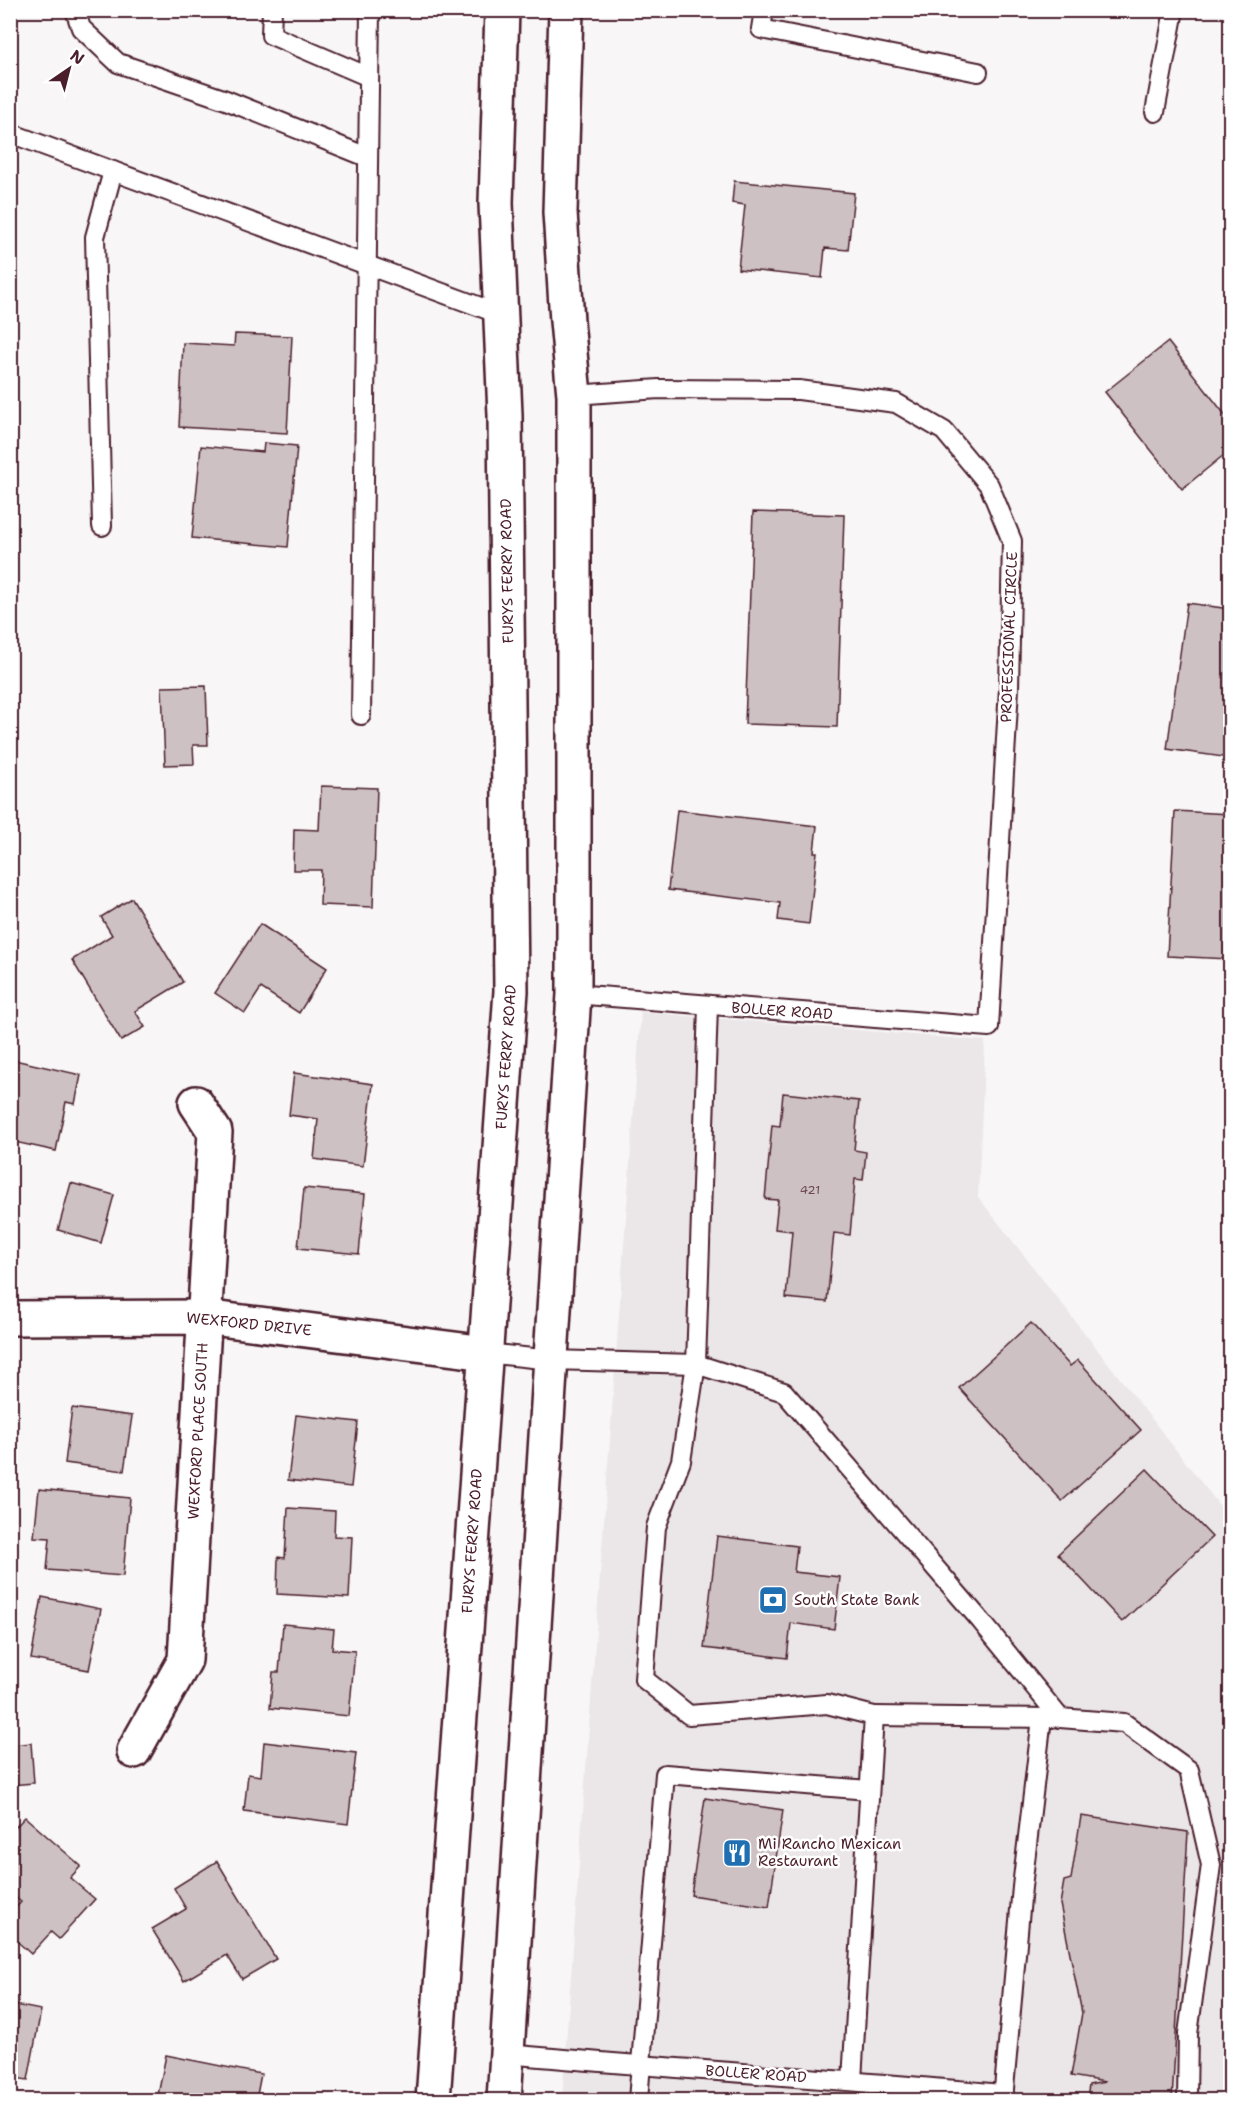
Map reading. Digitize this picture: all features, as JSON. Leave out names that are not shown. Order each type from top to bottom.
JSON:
[{"type":"main road","name":"FURYS FERRY ROAD","points":[[433,2100],[511,991],[505,415],[496,203],[502,10]]},
{"type":"main road","points":[[504,2100],[574,994],[574,395],[560,212],[566,10]]},
{"type":"main road","name":"WEXFORD PLACE SOUTH","points":[[134,1751],[185,1660],[215,1132],[196,1103]]},
{"type":"main road","name":"WEXFORD DRIVE","points":[[10,1318],[204,1317],[486,1353]]},
{"type":"lane","points":[[75,10],[81,28],[118,63],[225,100],[367,157]]},
{"type":"lane","points":[[272,10],[271,35],[369,77]]},
{"type":"lane","points":[[361,716],[370,10]]},
{"type":"lane","points":[[764,10],[761,29],[978,72]]},
{"type":"lane","points":[[1155,112],[1174,10]]},
{"type":"lane","points":[[10,133],[502,315]]},
{"type":"lane","points":[[102,526],[95,237],[113,171]]},
{"type":"lane","name":"PROFESSIONAL CIRCLE","points":[[574,395],[659,388],[799,390],[896,403],[944,430],[989,485],[1012,541],[1009,688],[989,1027]]},
{"type":"lane","name":"BOLLER ROAD","points":[[574,994],[989,1027]]},
{"type":"lane","points":[[708,1006],[696,1364],[681,1461],[656,1527],[644,1679],[689,1715],[827,1704],[874,1716],[1060,1718],[1124,1723],[1189,1770],[1211,1866],[1188,2034],[1187,2100]]},
{"type":"lane","points":[[486,1353],[551,1360],[696,1364],[784,1392],[981,1621],[1060,1718]]},
{"type":"lane","points":[[852,2080],[874,1716]]},
{"type":"lane","points":[[1004,2097],[1022,1887],[1042,1718]]},
{"type":"lane","points":[[638,2100],[665,1774],[869,1790]]},
{"type":"lane","name":"BOLLER ROAD","points":[[507,2054],[641,2066],[852,2080],[1004,2097]]},
{"type":"shaded area","points":[[641,1012],[985,1041],[978,1197],[1230,1519],[1230,2100],[562,2100]]},
{"type":"building","points":[[734,181],[854,193],[848,250],[825,248],[822,278],[738,269],[745,205],[732,203]]},
{"type":"building","points":[[235,334],[292,336],[287,433],[179,427],[183,343],[234,346]]},
{"type":"building","points":[[1168,342],[1230,421],[1230,450],[1182,489],[1105,392]]},
{"type":"building","points":[[10,441],[17,444],[10,461]]},
{"type":"building","points":[[264,443],[297,446],[288,547],[192,538],[201,446],[263,452]]},
{"type":"building","points":[[753,512],[844,515],[837,727],[745,724]]},
{"type":"building","points":[[1187,603],[1230,609],[1230,758],[1167,749]]},
{"type":"building","points":[[206,686],[208,745],[193,745],[194,764],[165,765],[162,687]]},
{"type":"building","points":[[321,786],[377,788],[373,907],[320,905],[321,870],[293,870],[294,829],[319,830]]},
{"type":"building","points":[[677,810],[817,826],[814,852],[817,852],[809,924],[778,920],[780,903],[668,890]]},
{"type":"building","points":[[1175,811],[1230,814],[1230,959],[1167,956]]},
{"type":"building","points":[[132,898],[183,982],[135,1011],[145,1027],[121,1041],[72,960],[112,935],[101,917]]},
{"type":"building","points":[[260,924],[327,968],[299,1013],[261,988],[245,1013],[215,993]]},
{"type":"building","points":[[10,1059],[81,1075],[75,1104],[66,1102],[56,1151],[10,1141]]},
{"type":"building","points":[[294,1073],[373,1084],[363,1166],[314,1159],[318,1119],[289,1115]]},
{"type":"building","points":[[783,1093],[859,1101],[854,1150],[866,1152],[863,1180],[855,1179],[850,1235],[834,1233],[827,1302],[786,1298],[792,1231],[775,1229],[778,1200],[765,1199],[772,1125],[780,1126]]},
{"type":"building","points":[[71,1183],[114,1195],[101,1243],[58,1230]]},
{"type":"building","points":[[304,1188],[365,1194],[359,1254],[298,1248]]},
{"type":"building","points":[[1031,1323],[1070,1366],[1078,1360],[1141,1430],[1062,1501],[959,1388]]},
{"type":"building","points":[[72,1408],[132,1416],[124,1471],[65,1463]]},
{"type":"building","points":[[296,1415],[358,1422],[351,1487],[288,1480]]},
{"type":"building","points":[[1147,1469],[1212,1537],[1122,1622],[1058,1554]]},
{"type":"building","points":[[39,1489],[130,1498],[123,1576],[47,1570],[50,1538],[34,1537]]},
{"type":"building","points":[[288,1508],[335,1511],[334,1536],[352,1537],[349,1598],[277,1594],[278,1557],[285,1558]]},
{"type":"building","name":"South State Bank","points":[[717,1536],[797,1546],[794,1572],[840,1577],[834,1629],[791,1623],[787,1658],[704,1648]]},
{"type":"building","points":[[42,1597],[101,1609],[89,1670],[31,1659]]},
{"type":"building","points":[[283,1624],[334,1629],[332,1649],[355,1651],[349,1716],[270,1708],[273,1672],[279,1672]]},
{"type":"building","points":[[10,1717],[13,1745],[31,1743],[34,1783],[10,1785]]},
{"type":"building","points":[[264,1742],[356,1753],[348,1824],[244,1811],[248,1774],[261,1776]]},
{"type":"building","name":"Mi Rancho Mexican Restaurant","points":[[705,1798],[783,1810],[769,1907],[691,1895]]},
{"type":"building","points":[[1081,1816],[1188,1832],[1172,2100],[1087,2100],[1089,2085],[1105,2082],[1071,2076],[1082,2013],[1060,1904],[1064,1881],[1071,1879]]},
{"type":"building","points":[[25,1817],[81,1866],[70,1878],[95,1899],[59,1939],[51,1932],[31,1954],[10,1935],[10,1914],[21,1902],[10,1893],[10,1833]]},
{"type":"building","points":[[217,1861],[276,1959],[242,1979],[227,1955],[184,1981],[152,1929],[186,1909],[174,1888]]},
{"type":"building","points":[[10,2004],[41,2010],[28,2080],[15,2078],[10,2100]]},
{"type":"building","points":[[166,2055],[261,2074],[256,2100],[157,2100]]},
{"type":"place","name":"South State Bank","points":[[773,1600]]},
{"type":"place","name":"Mi Rancho Mexican Restaurant","points":[[737,1853]]}]
